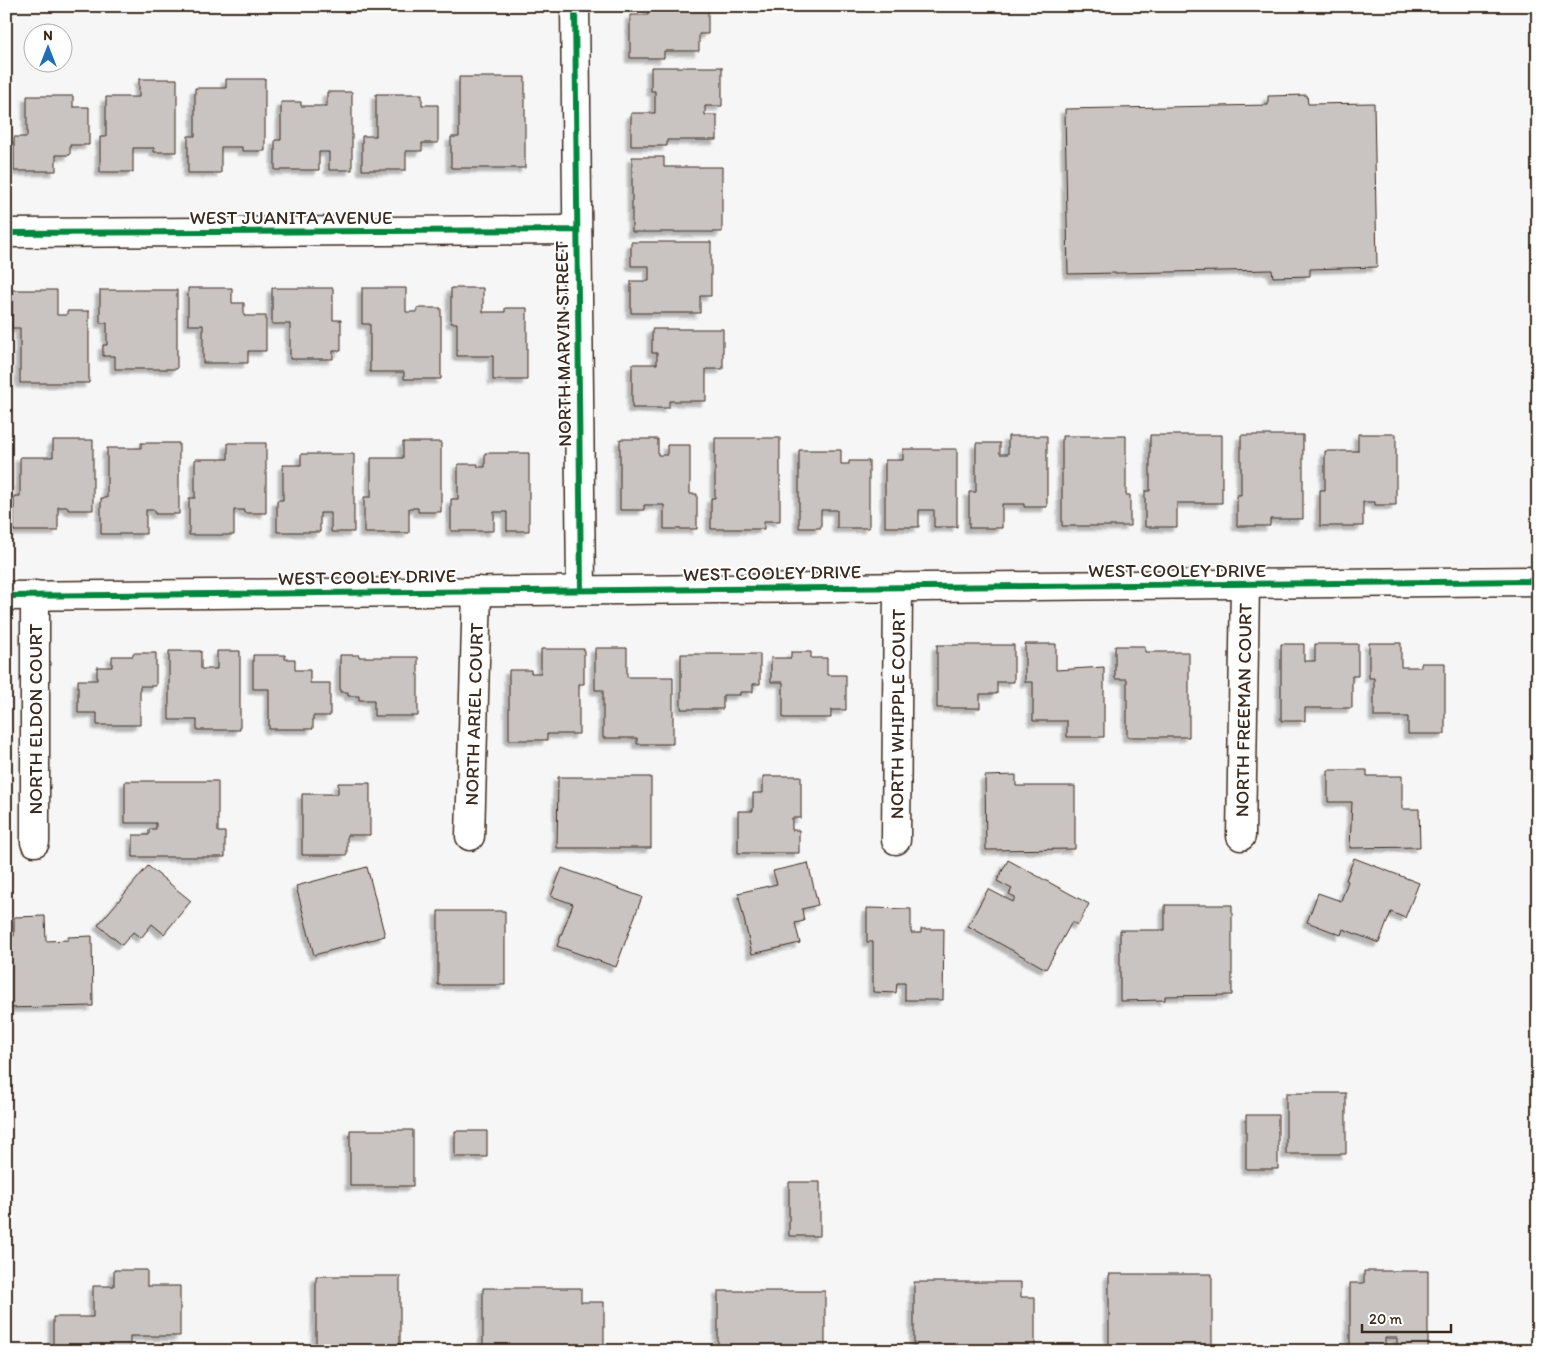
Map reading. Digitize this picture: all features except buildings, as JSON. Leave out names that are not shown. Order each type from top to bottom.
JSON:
[{"type":"street","name":"NORTH MARVIN STREET","points":[[575,6],[581,590]]},
{"type":"street","name":"WEST JUANITA AVENUE","points":[[6,233],[577,230]]},
{"type":"street","name":"WEST COOLEY DRIVE","points":[[6,596],[1538,581]]},
{"type":"street","name":"NORTH FREEMAN COURT","points":[[1241,836],[1245,584]]},
{"type":"street","name":"NORTH WHIPPLE COURT","points":[[896,840],[898,587]]},
{"type":"street","name":"NORTH ARIEL COURT","points":[[470,836],[477,591]]},
{"type":"street","name":"NORTH ELDON COURT","points":[[35,595],[35,842]]},
{"type":"cycle path","points":[[575,6],[581,590]]},
{"type":"cycle path","points":[[6,233],[577,230]]},
{"type":"cycle path","points":[[6,596],[1538,581]]}]
